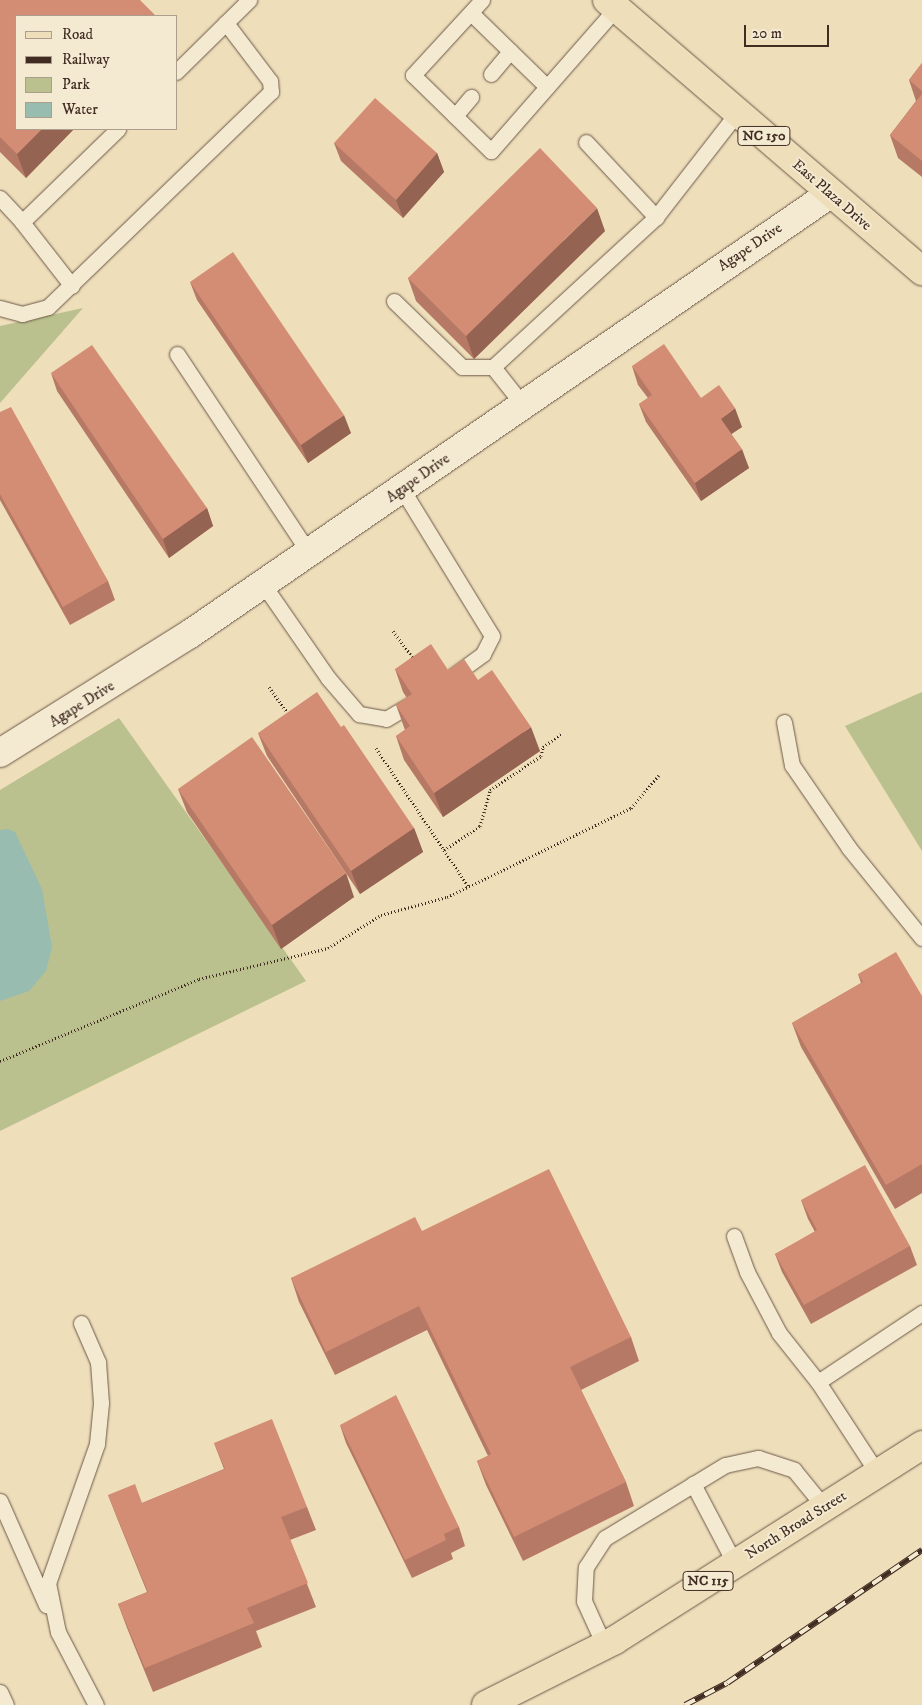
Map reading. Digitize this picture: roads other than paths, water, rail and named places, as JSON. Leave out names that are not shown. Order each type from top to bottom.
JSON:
[{"type":"main road","name":"East Plaza Drive","points":[[611,4],[830,194],[922,271]]},
{"type":"main road","name":"North Broad Street","points":[[486,1705],[604,1646],[922,1445]]},
{"type":"street","name":"Agape Drive","points":[[0,753],[65,716],[263,584],[830,194]]},
{"type":"lane","points":[[178,70],[249,0]]},
{"type":"lane","points":[[482,0],[414,75],[491,151],[547,87],[611,4]]},
{"type":"lane","points":[[470,12],[547,87]]},
{"type":"lane","points":[[0,308],[22,314],[48,307],[72,286],[271,92],[270,81],[226,23]]},
{"type":"lane","points":[[491,74],[510,51]]},
{"type":"lane","points":[[455,116],[471,97]]},
{"type":"lane","points":[[394,301],[462,367],[493,367],[656,217],[737,113]]},
{"type":"lane","points":[[22,222],[117,130]]},
{"type":"lane","points":[[586,142],[656,217]]},
{"type":"lane","points":[[0,198],[22,222],[72,286]]},
{"type":"lane","points":[[177,354],[309,553]]},
{"type":"lane","points":[[493,367],[522,406]]},
{"type":"lane","points":[[402,489],[492,636],[484,654],[447,680]]},
{"type":"lane","points":[[263,584],[328,678],[359,714],[386,719],[411,704]]},
{"type":"lane","points":[[784,722],[792,765],[849,848],[922,938]]},
{"type":"lane","points":[[734,1236],[747,1272],[779,1333],[818,1382],[878,1474]]},
{"type":"lane","points":[[818,1382],[922,1313]]},
{"type":"lane","points":[[58,1632],[48,1583],[97,1444],[101,1403],[98,1362],[81,1323]]},
{"type":"lane","points":[[604,1646],[584,1601],[586,1567],[605,1538],[725,1465],[758,1458],[794,1470],[825,1508]]},
{"type":"lane","points":[[693,1484],[735,1564]]},
{"type":"lane","points":[[0,1501],[58,1632],[96,1705]]},
{"type":"lane","points":[[0,1692],[6,1705]]},
{"type":"water","points":[[8,829],[15,832],[42,889],[52,947],[46,971],[29,991],[0,1001],[0,830]]},
{"type":"railway","points":[[685,1705],[727,1683],[922,1550]]}]
